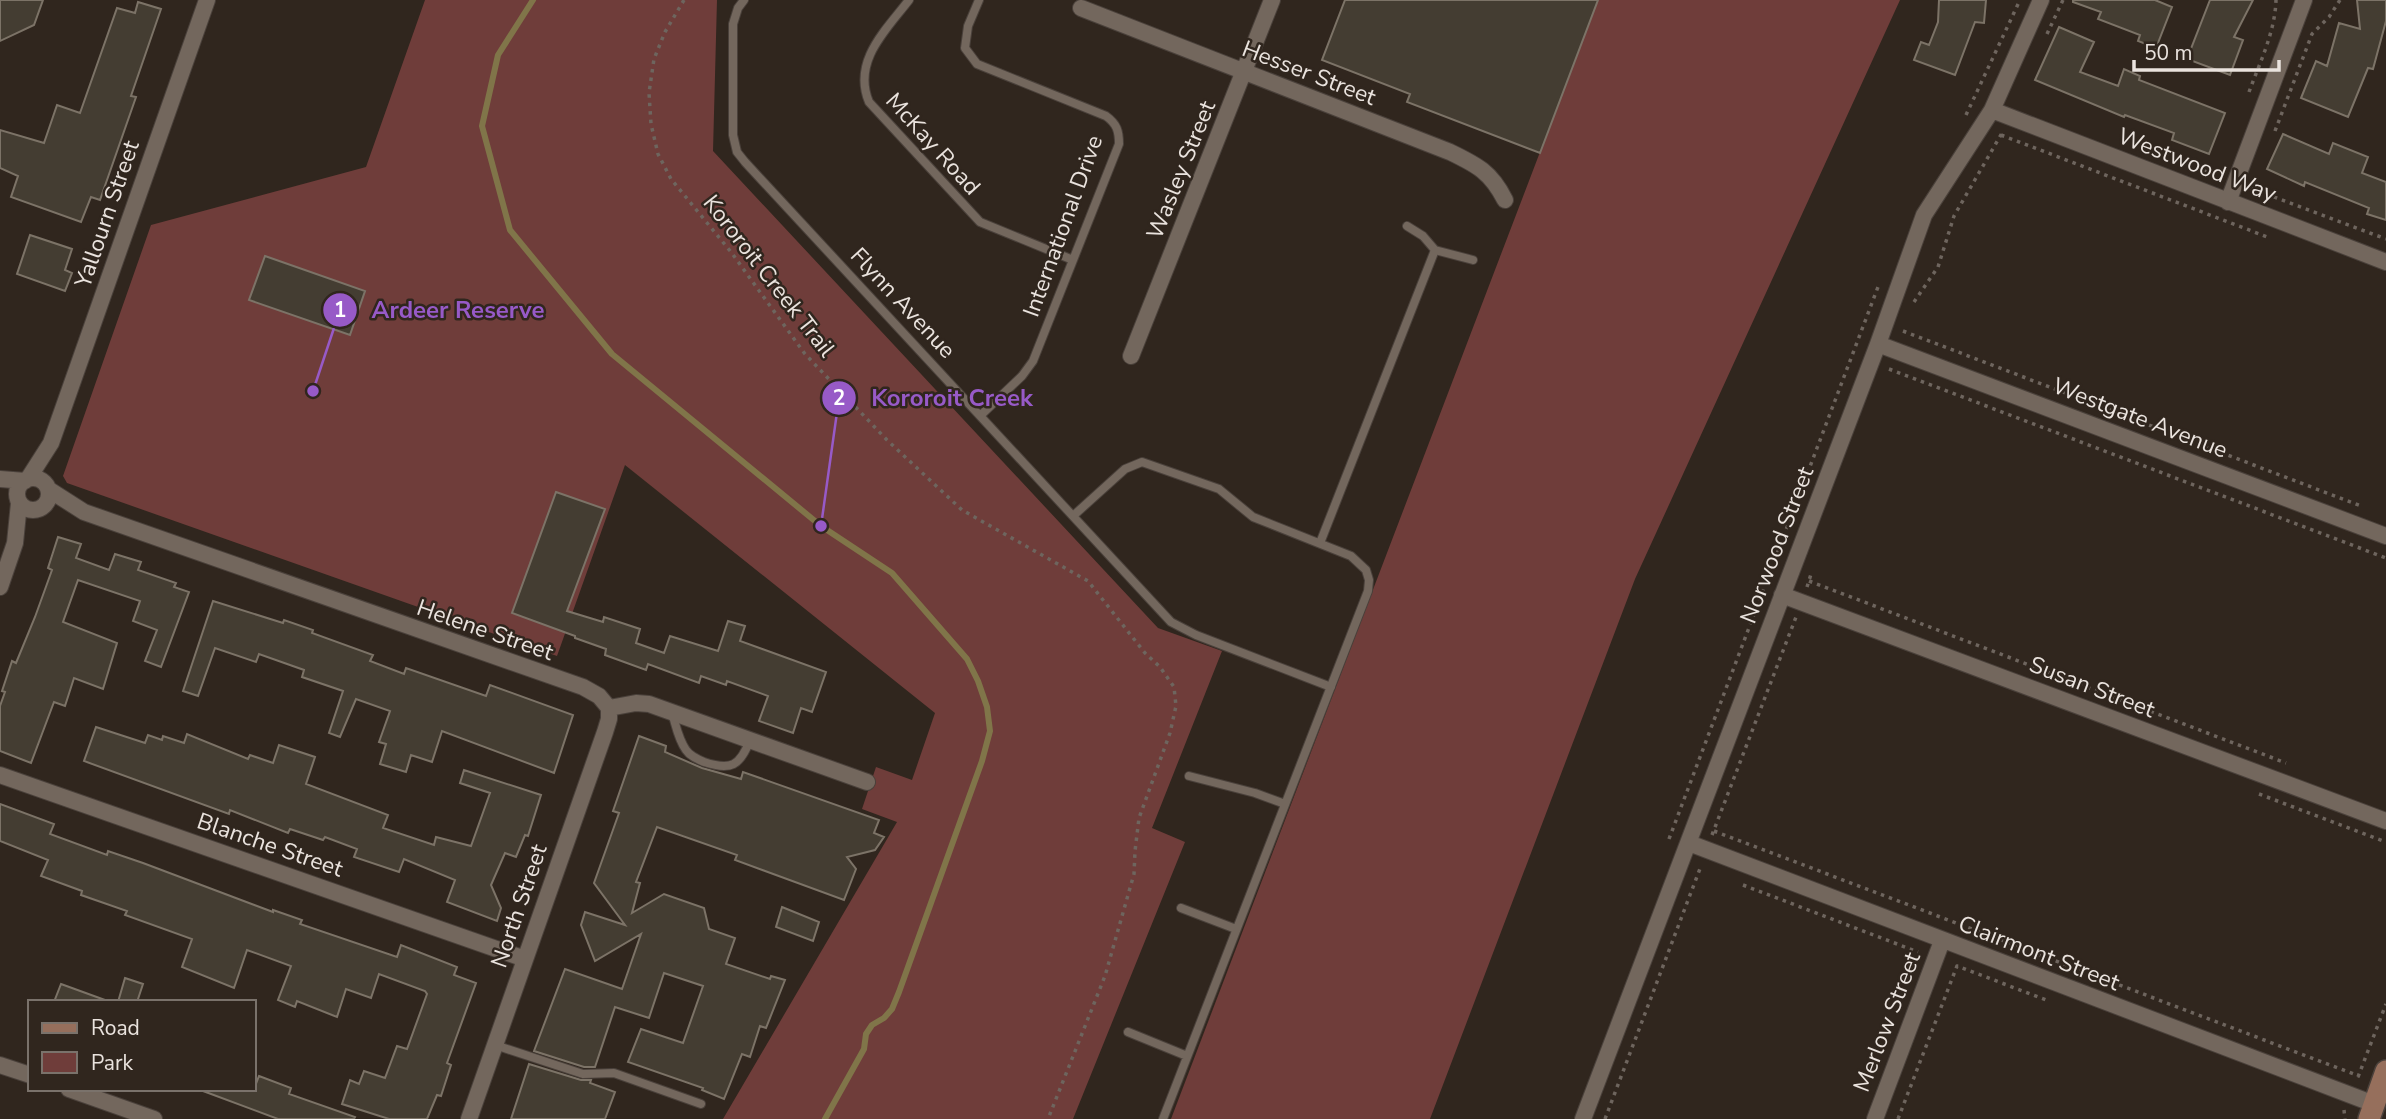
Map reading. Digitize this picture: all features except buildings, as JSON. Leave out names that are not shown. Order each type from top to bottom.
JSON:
[{"type":"street","name":"Yallourn Street","points":[[15,543],[48,499],[51,443],[207,0]]},
{"type":"street","name":"Wasley Street","points":[[1131,356],[1272,0]]},
{"type":"street","name":"Norwood Street","points":[[1583,1119],[1878,344],[1924,215],[1992,110],[2041,0]]},
{"type":"street","points":[[2228,202],[2304,0]]},
{"type":"street","name":"Hesser Street","points":[[1082,8],[1450,152],[1476,165],[1496,182],[1505,200]]},
{"type":"street","name":"Westwood Way","points":[[1992,110],[2386,262]]},
{"type":"street","name":"Westgate Avenue","points":[[1878,344],[2386,536]]},
{"type":"street","name":"Yallourn Street","points":[[0,587],[15,543],[18,489],[51,443]]},
{"type":"street","points":[[0,479],[38,479],[47,487]]},
{"type":"street","name":"Helene Street","points":[[47,487],[84,512]]},
{"type":"street","points":[[0,489],[28,510],[40,508]]},
{"type":"street","name":"Helene Street","points":[[40,508],[84,512],[583,687],[599,696],[609,708]]},
{"type":"street","name":"Susan Street","points":[[1782,595],[2386,821]]},
{"type":"street","points":[[609,708],[636,702],[672,712],[867,782]]},
{"type":"street","name":"North Street","points":[[469,1119],[605,732],[609,708]]},
{"type":"street","name":"Blanche Street","points":[[0,775],[525,959]]},
{"type":"street","name":"Clairmont Street","points":[[1689,843],[2350,1096],[2379,1095]]},
{"type":"street","name":"Merlow Street","points":[[1875,1119],[1942,941]]},
{"type":"street","points":[[0,1065],[28,1074]]},
{"type":"street","points":[[75,1091],[154,1119]]},
{"type":"lane","name":"Flynn Avenue","points":[[744,0],[738,8],[733,24],[733,135],[737,152],[1171,622],[1196,635],[1331,687]]},
{"type":"lane","name":"McKay Road","points":[[909,0],[867,57],[864,76],[869,102],[980,222],[1073,260]]},
{"type":"lane","name":"International Drive","points":[[979,0],[968,26],[965,48],[976,64],[1106,116],[1116,125],[1119,144],[1028,369],[981,415]]},
{"type":"lane","points":[[1407,226],[1417,231],[1435,250],[1473,260]]},
{"type":"lane","points":[[1320,543],[1435,250]]},
{"type":"lane","points":[[1073,516],[1125,469],[1142,462],[1219,489],[1252,517],[1320,543],[1360,562],[1369,580],[1368,591],[1163,1119]]},
{"type":"lane","points":[[672,712],[687,752],[703,761],[725,768],[734,765],[745,752],[750,740]]},
{"type":"lane","points":[[1189,776],[1255,793],[1285,804]]},
{"type":"lane","points":[[1181,908],[1237,929]]},
{"type":"lane","points":[[1128,1032],[1187,1056]]},
{"type":"lane","points":[[495,1045],[583,1074],[614,1073],[701,1104]]},
{"type":"path","name":"Kororoit Creek Trail","points":[[684,0],[665,32],[654,59],[649,93],[651,124],[658,154],[671,179],[731,252],[805,354],[887,440],[962,510],[1088,581],[1174,687],[1176,706],[1170,733],[1139,818],[1134,874],[1105,976],[1048,1119]]},
{"type":"path","points":[[2044,41],[2063,0]]},
{"type":"path","points":[[2246,99],[2270,35],[2276,0]]},
{"type":"path","points":[[2272,139],[2312,34],[2329,17],[2340,0]]},
{"type":"path","points":[[1910,310],[1914,300],[1938,267],[1954,216],[2011,117]]},
{"type":"path","points":[[2001,135],[2270,238]]},
{"type":"path","points":[[2130,142],[2386,239]]},
{"type":"path","points":[[1907,321],[1889,369],[2386,558]]},
{"type":"path","points":[[1903,331],[2373,510]]},
{"type":"path","points":[[1605,1119],[1812,571]]},
{"type":"path","points":[[1809,581],[2296,767]]},
{"type":"path","points":[[1714,831],[2359,1076]]},
{"type":"path","points":[[1738,883],[1918,952]]},
{"type":"path","points":[[1898,1119],[1957,966],[2060,1005]]},
{"type":"path","points":[[2345,1119],[2343,1112],[2386,1004]]},
{"type":"green space","points":[[425,0],[717,0],[713,151],[1158,628],[1222,651],[1152,828],[1185,842],[1073,1119],[723,1119],[897,822],[862,809],[876,767],[912,780],[935,713],[625,465],[557,656],[67,483],[63,476],[151,225],[366,167]]},
{"type":"green space","points":[[1598,0],[1900,0],[1635,579],[1430,1119],[1171,1119]]},
{"type":"waterway","points":[[533,0],[498,55],[482,126],[510,230],[612,354],[821,526],[892,573],[967,659],[987,707],[990,731],[982,761],[899,992],[892,1009],[872,1025],[866,1034],[864,1049],[825,1119]]},
{"type":"place","name":"Ardeer Reserve","points":[[313,391]]},
{"type":"place","name":"Kororoit Creek","points":[[821,526]]}]
